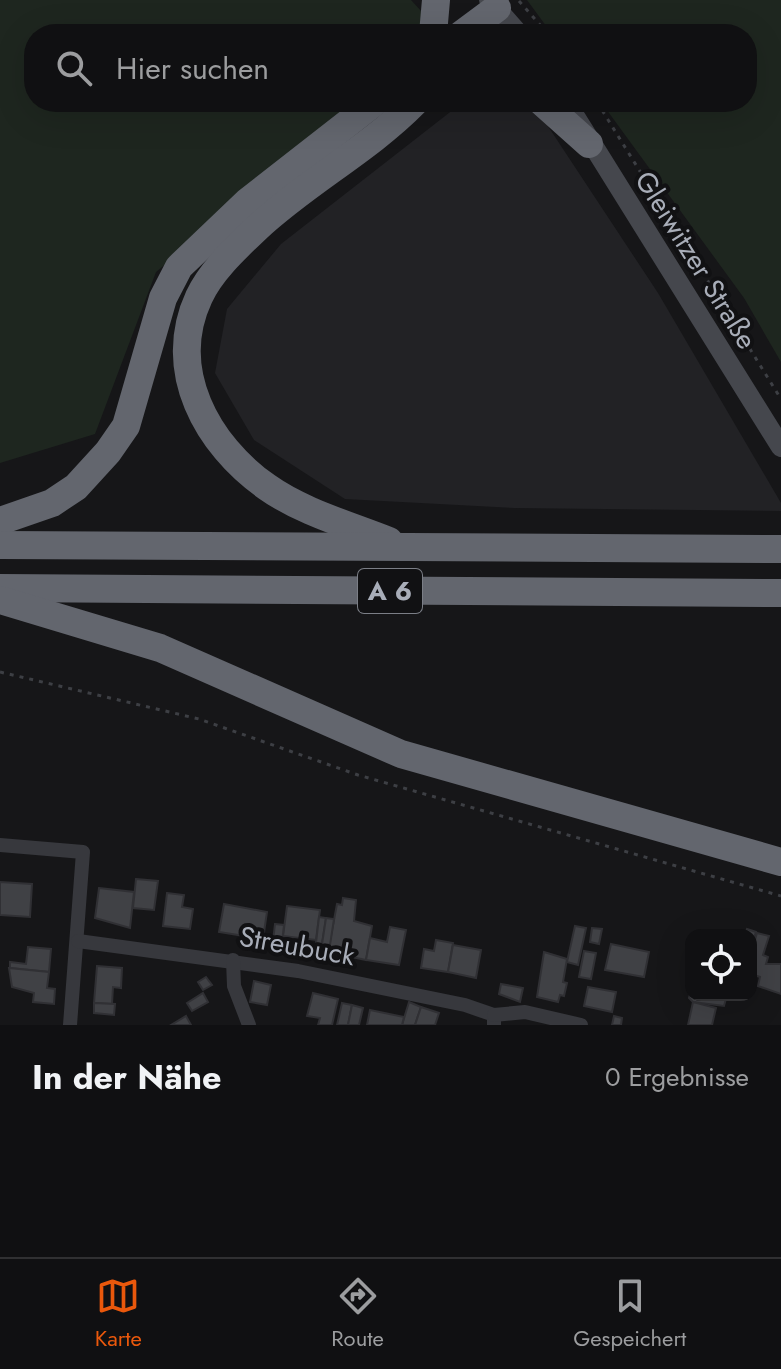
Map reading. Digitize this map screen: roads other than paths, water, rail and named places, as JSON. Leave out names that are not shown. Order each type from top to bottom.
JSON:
[{"type":"highway","points":[[434,24],[436,0]]},
{"type":"highway","points":[[486,24],[505,16]]},
{"type":"highway","points":[[0,521],[52,503],[76,487],[108,452],[126,426],[163,298],[179,267],[247,202],[362,112]]},
{"type":"highway","name":"A 6","points":[[405,548],[307,508],[268,488],[220,444],[204,423],[188,375],[190,327],[198,299],[222,264],[259,226],[406,112]]},
{"type":"highway","points":[[553,112],[589,144]]},
{"type":"highway","name":"A 6","points":[[0,545],[781,549]]},
{"type":"highway","name":"A 6","points":[[0,588],[781,593]]},
{"type":"highway","points":[[0,600],[160,648],[401,754],[781,862]]},
{"type":"main road","name":"Gleiwitzer Straße","points":[[571,112],[781,447]]},
{"type":"street","points":[[0,845],[83,852],[70,1025]]},
{"type":"street","name":"Streubuck","points":[[78,941],[233,960],[465,1005],[494,1020],[525,1012],[581,1025]]},
{"type":"street","points":[[233,960],[234,986],[249,1025]]}]
